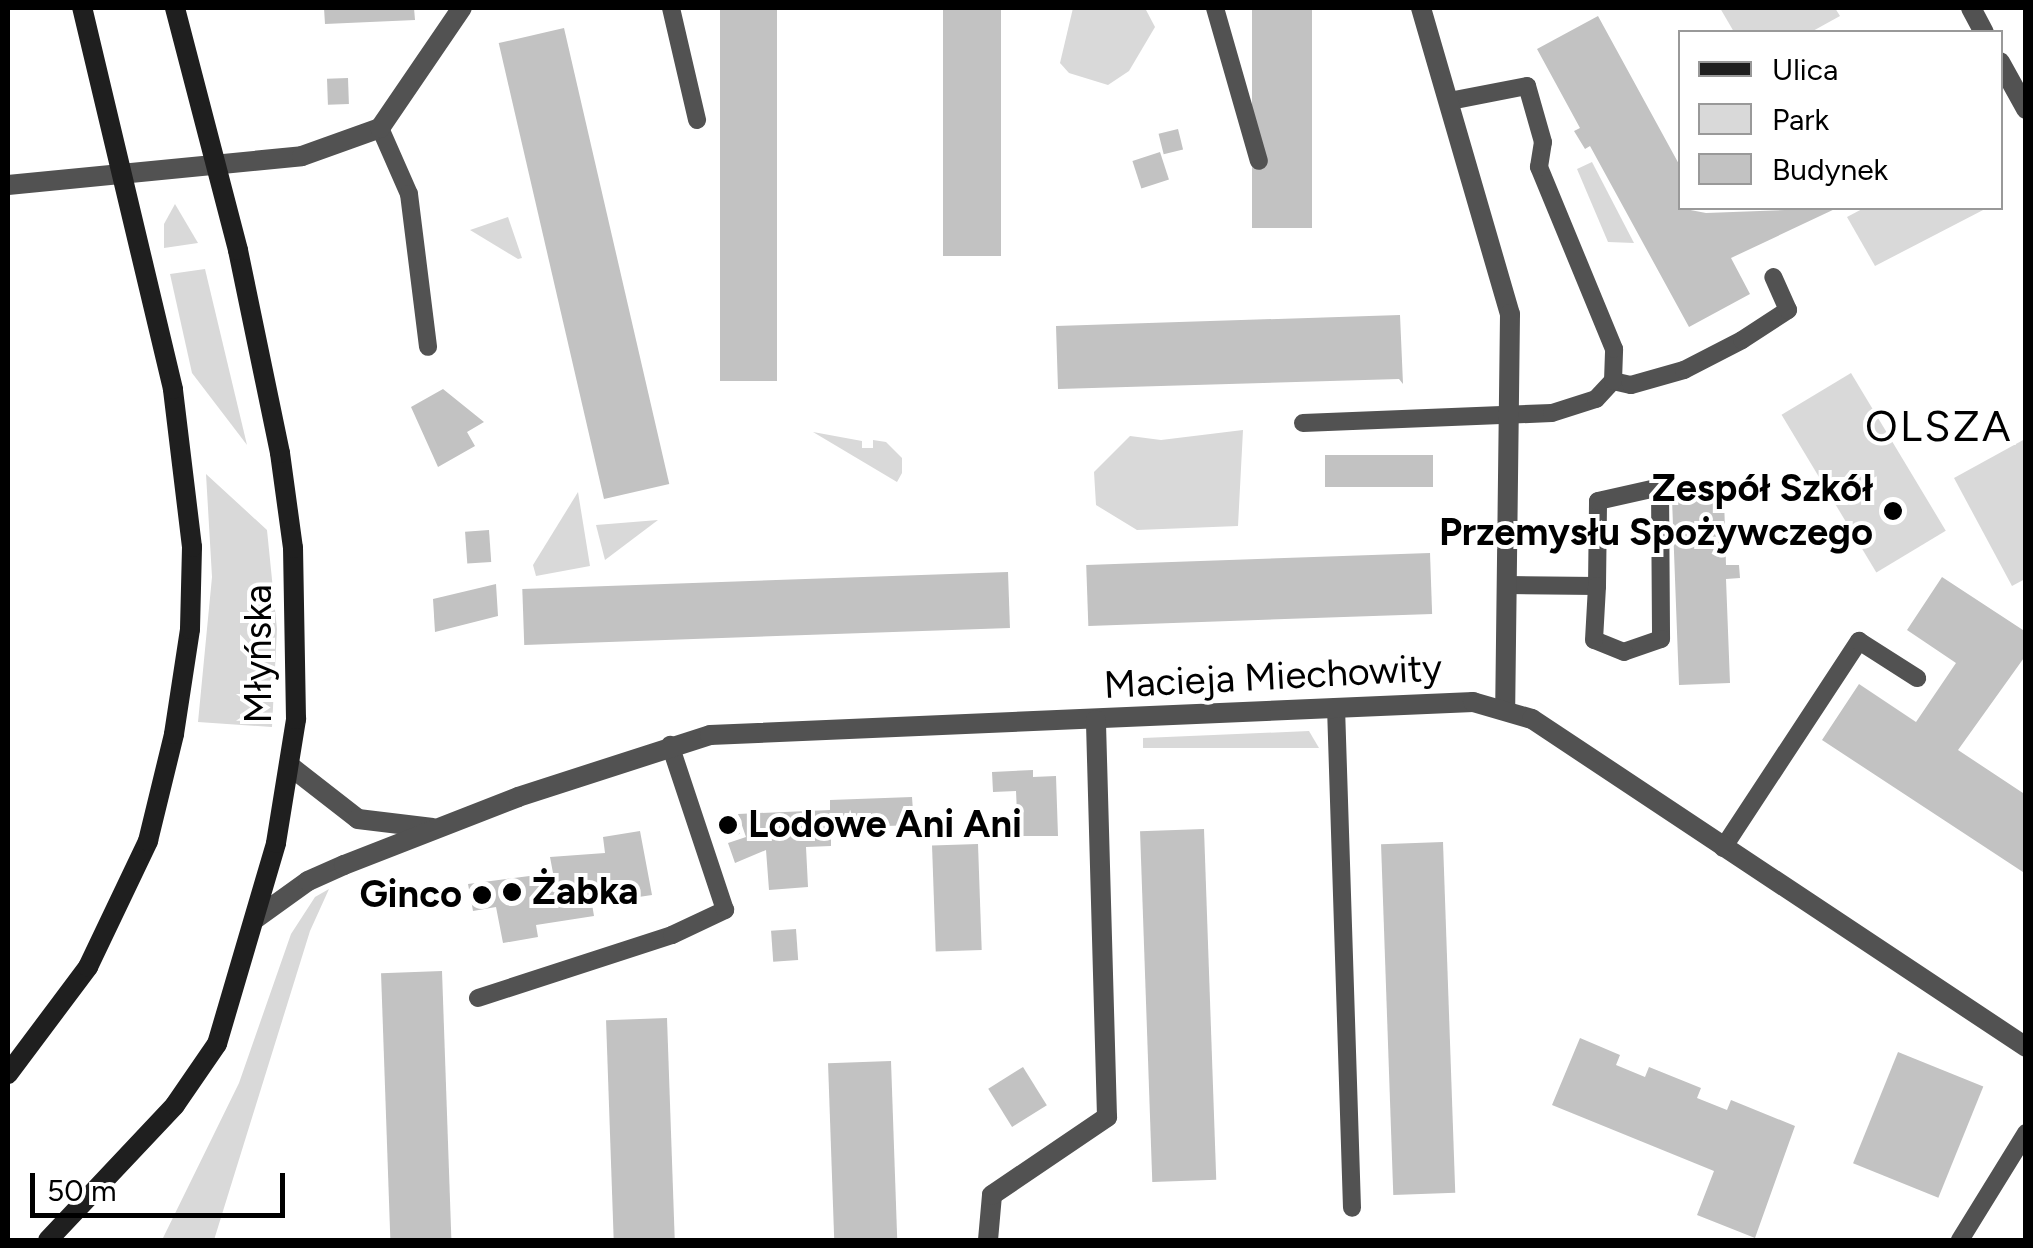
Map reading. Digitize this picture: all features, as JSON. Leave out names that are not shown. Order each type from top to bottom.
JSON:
[{"type":"main road","name":"Młyńska","points":[[8,1074],[88,967],[141,857],[164,785],[190,628],[192,547],[184,456],[124,169],[82,8]]},
{"type":"main road","name":"Młyńska","points":[[48,1240],[199,1075],[218,1044],[256,919],[290,766],[297,632],[293,548],[266,382],[216,164],[174,8]]},
{"type":"street","points":[[8,185],[124,169],[311,154],[380,128],[462,8]]},
{"type":"street","points":[[1421,8],[1510,314],[1512,416],[1505,709]]},
{"type":"street","points":[[1971,8],[1983,30]]},
{"type":"street","points":[[2003,67],[2026,108]]},
{"type":"street","name":"Macieja Miechowity","points":[[256,919],[308,880],[439,828],[670,746],[777,728],[1096,720],[1473,702],[1532,719],[2026,1048]]},
{"type":"street","points":[[988,1240],[992,1196],[1107,1116],[1096,720]]},
{"type":"street","name":"Macieja Miechowity","points":[[290,766],[358,819],[395,828],[439,828]]},
{"type":"lane","points":[[671,8],[697,120]]},
{"type":"lane","points":[[1215,8],[1259,161]]},
{"type":"lane","points":[[1450,101],[1527,86],[1543,142],[1539,167],[1614,350],[1614,381]]},
{"type":"lane","points":[[380,128],[409,194],[428,347]]},
{"type":"lane","points":[[1303,423],[1512,416],[1585,404],[1614,381],[1631,384],[1684,370],[1788,310],[1773,277]]},
{"type":"lane","points":[[1660,487],[1662,639],[1624,652],[1594,640],[1597,586],[1598,501],[1660,487]]},
{"type":"lane","points":[[1509,585],[1597,586]]},
{"type":"lane","points":[[1723,848],[1860,640],[1916,678]]},
{"type":"lane","points":[[1336,707],[1352,1208]]},
{"type":"lane","points":[[478,998],[672,936],[725,910],[670,746]]},
{"type":"lane","points":[[1960,1240],[2026,1133]]},
{"type":"green space","points":[[1073,8],[1145,8],[1155,27],[1129,71],[1108,85],[1069,73],[1060,63]]},
{"type":"green space","points":[[1720,8],[1835,8],[1840,16],[1815,30],[1733,30]]},
{"type":"green space","points":[[1592,162],[1634,243],[1608,242],[1577,169]]},
{"type":"green space","points":[[175,204],[198,243],[164,248],[164,224]]},
{"type":"green space","points":[[1860,210],[1983,210],[1875,266],[1847,217]]},
{"type":"green space","points":[[508,217],[522,258],[470,230]]},
{"type":"green space","points":[[205,269],[247,445],[192,373],[170,274]]},
{"type":"green space","points":[[1851,373],[1946,531],[1876,572],[1782,415]]},
{"type":"green space","points":[[1243,430],[1238,526],[1137,530],[1096,505],[1094,472],[1130,436],[1161,440]]},
{"type":"green space","points":[[813,432],[862,441],[862,448],[873,448],[873,440],[886,442],[902,458],[902,473],[897,482]]},
{"type":"green space","points":[[2025,439],[2025,579],[2012,586],[1954,478]]},
{"type":"green space","points":[[206,474],[267,530],[277,629],[272,727],[198,722],[212,577]]},
{"type":"green space","points":[[578,492],[590,566],[536,576],[533,565]]},
{"type":"green space","points":[[658,520],[605,560],[596,525]]},
{"type":"green space","points":[[1309,731],[1319,748],[1143,748],[1143,738]]},
{"type":"green space","points":[[329,889],[310,931],[214,1240],[162,1240],[239,1083],[291,934],[315,897]]},
{"type":"building","points":[[324,8],[414,8],[415,20],[325,24]]},
{"type":"building","points":[[720,8],[777,8],[777,381],[720,381]]},
{"type":"building","points":[[943,8],[1001,8],[1001,256],[943,256]]},
{"type":"building","points":[[1252,8],[1312,8],[1312,228],[1252,228]]},
{"type":"building","points":[[1598,16],[1678,162],[1678,210],[1833,210],[1731,258],[1750,294],[1689,327],[1590,146],[1585,149],[1574,131],[1580,128],[1537,49]]},
{"type":"building","points":[[564,28],[669,484],[604,499],[499,43]]},
{"type":"building","points":[[348,78],[349,104],[328,105],[327,79]]},
{"type":"building","points":[[1178,129],[1183,149],[1164,154],[1159,134]]},
{"type":"building","points":[[1160,152],[1169,180],[1141,189],[1132,161]]},
{"type":"building","points":[[1400,315],[1403,384],[1399,379],[1058,389],[1056,326]]},
{"type":"building","points":[[443,389],[484,422],[467,432],[475,446],[438,467],[411,407]]},
{"type":"building","points":[[1325,455],[1433,455],[1433,487],[1325,487]]},
{"type":"building","points":[[1724,497],[1726,565],[1739,565],[1740,578],[1726,579],[1730,683],[1679,685],[1672,499]]},
{"type":"building","points":[[489,530],[491,562],[467,564],[465,532]]},
{"type":"building","points":[[1430,553],[1432,614],[1088,626],[1086,565]]},
{"type":"building","points":[[1008,572],[1010,628],[524,645],[522,589]]},
{"type":"building","points":[[1942,577],[2026,632],[2026,655],[1958,750],[2026,795],[2026,874],[1822,740],[1859,684],[1916,722],[1956,663],[1907,630]]},
{"type":"building","points":[[496,584],[498,616],[435,632],[433,599]]},
{"type":"building","points":[[1033,770],[1033,777],[1056,776],[1058,836],[1018,836],[1016,791],[993,792],[992,772]]},
{"type":"building","points":[[912,797],[914,825],[831,828],[831,846],[806,847],[808,887],[769,890],[766,850],[735,863],[728,843],[746,837],[738,814],[830,810],[830,800]]},
{"type":"building","name":"Lodowe Ani Ani","points":[[733,816],[740,834],[726,839],[719,821]]},
{"type":"building","points":[[1204,829],[1216,1180],[1152,1182],[1140,831]]},
{"type":"building","points":[[640,831],[652,895],[592,904],[594,916],[536,925],[538,937],[503,943],[496,907],[473,911],[468,884],[553,873],[550,857],[605,853],[603,837]]},
{"type":"building","points":[[1443,842],[1455,1193],[1393,1195],[1381,844]]},
{"type":"building","points":[[978,844],[982,950],[936,952],[932,846]]},
{"type":"building","points":[[796,929],[798,960],[773,962],[771,931]]},
{"type":"building","points":[[442,971],[451,1240],[390,1240],[381,973]]},
{"type":"building","points":[[667,1018],[675,1240],[614,1240],[606,1020]]},
{"type":"building","points":[[1580,1038],[1620,1055],[1616,1065],[1645,1077],[1649,1067],[1701,1088],[1697,1098],[1727,1110],[1731,1100],[1795,1126],[1755,1238],[1697,1215],[1714,1171],[1552,1105]]},
{"type":"building","points":[[1898,1052],[1983,1086],[1938,1198],[1853,1163]]},
{"type":"building","points":[[891,1061],[897,1240],[834,1240],[828,1063]]},
{"type":"building","points":[[1023,1067],[1047,1105],[1012,1127],[988,1089]]},
{"type":"place","name":"Zespół Szkół Przemysłu Spożywczego","points":[[1893,511]]},
{"type":"place","name":"Lodowe Ani Ani","points":[[728,825]]},
{"type":"place","name":"Żabka","points":[[512,892]]},
{"type":"place","name":"Ginco","points":[[482,895]]},
{"type":"district","name":"OLSZA","points":[[1939,427]]}]
